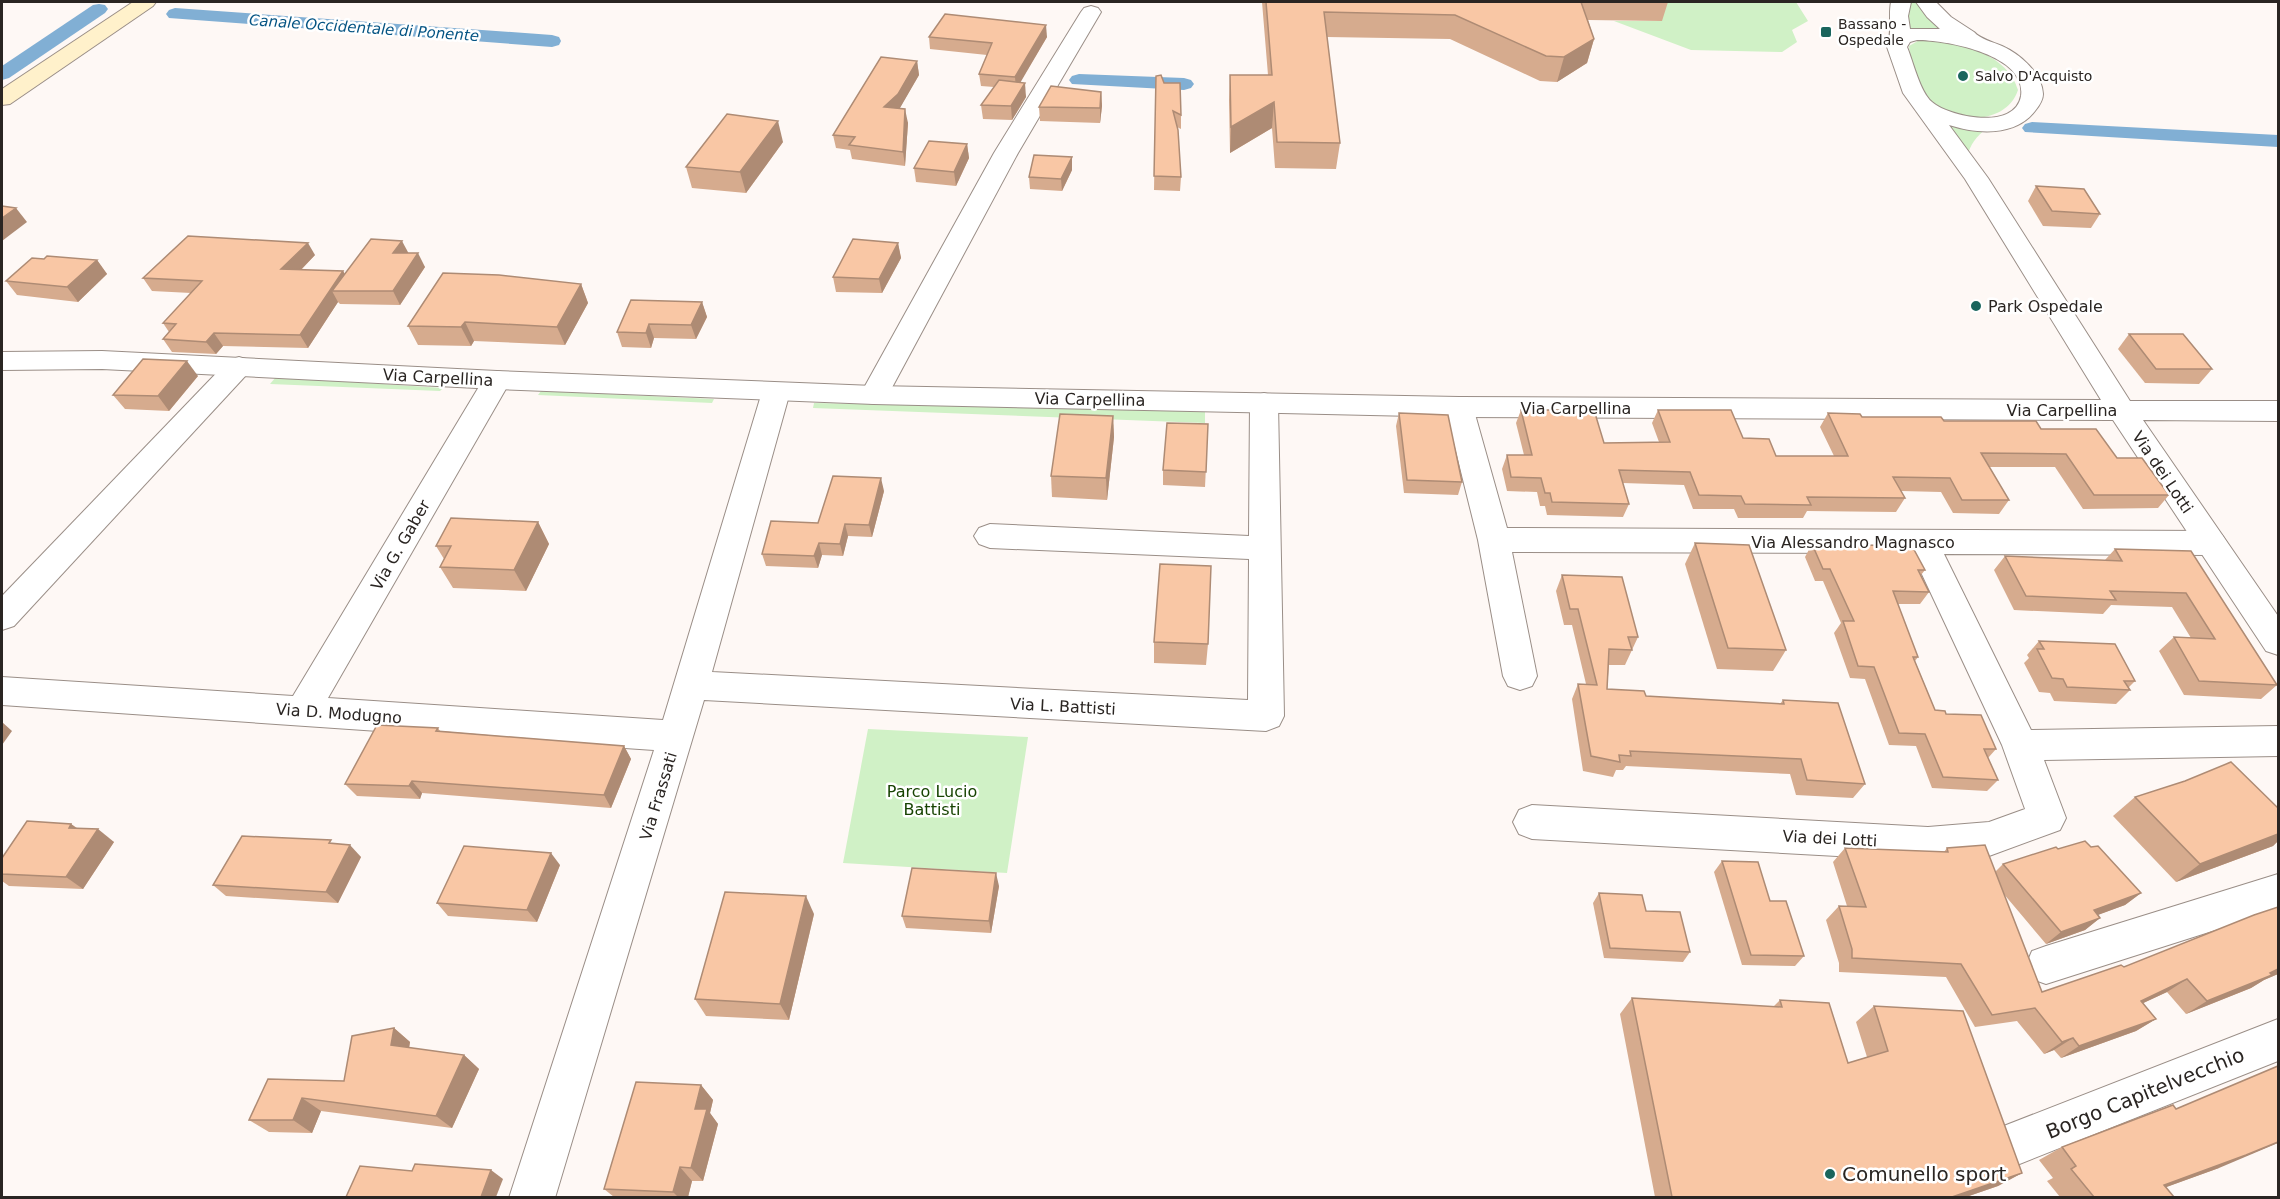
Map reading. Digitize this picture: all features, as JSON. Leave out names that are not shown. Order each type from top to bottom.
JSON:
[{"type":"main road","points":[[2,99],[146,2]]},
{"type":"street","name":"Via dei Lotti","points":[[1902,2],[1898,15],[1901,37],[1897,47],[1909,82],[1923,106],[1976,178],[2122,411],[2278,642]]},
{"type":"street","points":[[1926,2],[1933,13],[1948,26],[2003,56],[2020,69],[2028,81],[2032,94],[2028,106],[2020,115],[2005,123],[1983,147],[1976,178]]},
{"type":"street","points":[[874,395],[1001,158],[1092,12]]},
{"type":"street","points":[[1901,37],[1912,33],[1926,33],[1960,37],[1979,43]]},
{"type":"street","points":[[1923,106],[1956,121],[1985,125],[2005,123]]},
{"type":"street","name":"Via Carpellina","points":[[2,361],[102,360],[776,392],[1459,408],[2278,411]]},
{"type":"street","points":[[2,617],[238,366]]},
{"type":"street","name":"Via G. Gaber","points":[[303,710],[497,380]]},
{"type":"street","name":"Via Frassati","points":[[532,1197],[676,736],[776,392]]},
{"type":"street","name":"Via L. Battisti","points":[[691,685],[1266,716],[1264,403]]},
{"type":"street","points":[[1459,408],[1494,540],[1520,676]]},
{"type":"street","points":[[990,536],[1264,548]]},
{"type":"street","name":"Via Alessandro Magnasco","points":[[1494,540],[2211,543]]},
{"type":"street","name":"Via dei Lotti","points":[[1532,822],[1928,844],[1989,839],[2047,818],[2020,745],[1922,542]]},
{"type":"street","name":"Via D. Modugno","points":[[2,691],[676,736]]},
{"type":"street","points":[[2020,745],[2278,741]]},
{"type":"street","points":[[2046,965],[2278,892]]},
{"type":"street","name":"Borgo Capitelvecchio","points":[[2012,1145],[2278,1040]]},
{"type":"green space","points":[[1653,2],[1796,2],[1808,21],[1792,30],[1797,42],[1782,52],[1691,50],[1614,21],[1660,21]]},
{"type":"green space","points":[[1911,2],[1918,2],[1947,30],[1909,28]]},
{"type":"green space","points":[[1931,37],[1970,48],[1994,59],[2004,67],[2018,90],[2012,102],[2002,111],[1976,118],[1949,113],[1927,99],[1912,67],[1909,46],[1923,38]]},
{"type":"green space","points":[[1945,121],[1987,128],[1974,141],[1967,158]]},
{"type":"green space","points":[[276,377],[443,388],[440,391],[270,384]]},
{"type":"green space","points":[[541,391],[714,399],[712,403],[538,395]]},
{"type":"green space","points":[[814,403],[1205,410],[1205,423],[813,408]]},
{"type":"green space","name":"Parco Lucio Battisti","points":[[868,729],[1028,737],[1007,873],[843,863]]},
{"type":"building","points":[[1266,2],[1581,2],[1594,39],[1564,57],[1546,56],[1455,15],[1324,12],[1340,143],[1277,142],[1274,102],[1231,127],[1230,75],[1272,75]]},
{"type":"building","points":[[945,14],[1046,25],[1015,77],[979,74],[992,43],[929,37]]},
{"type":"building","points":[[881,57],[917,61],[898,94],[884,107],[905,109],[903,152],[849,145],[855,137],[833,135]]},
{"type":"building","points":[[1161,75],[1164,83],[1180,83],[1181,115],[1173,111],[1178,130],[1181,177],[1154,176],[1156,76]]},
{"type":"building","points":[[999,80],[1025,83],[1011,106],[981,105]]},
{"type":"building","points":[[1051,86],[1101,92],[1100,108],[1039,107]]},
{"type":"building","points":[[727,114],[778,121],[740,172],[686,167]]},
{"type":"building","points":[[929,141],[967,144],[954,172],[914,168]]},
{"type":"building","points":[[1034,155],[1072,157],[1061,179],[1029,177]]},
{"type":"building","points":[[2036,186],[2084,189],[2100,214],[2052,211]]},
{"type":"building","points":[[2,206],[16,208],[2,218]]},
{"type":"building","points":[[188,236],[308,243],[281,269],[343,271],[300,335],[214,333],[206,342],[163,339],[176,324],[163,323],[202,281],[143,278]]},
{"type":"building","points":[[371,239],[402,241],[393,253],[418,253],[393,291],[332,291]]},
{"type":"building","points":[[853,239],[898,243],[879,279],[833,277]]},
{"type":"building","points":[[47,256],[97,260],[67,287],[6,281],[32,258],[44,259]]},
{"type":"building","points":[[443,273],[499,275],[581,284],[557,327],[465,322],[461,327],[408,326]]},
{"type":"building","points":[[631,300],[702,302],[691,325],[649,324],[646,333],[617,332]]},
{"type":"building","points":[[2129,334],[2183,334],[2212,369],[2156,369]]},
{"type":"building","points":[[143,359],[187,361],[158,396],[113,395]]},
{"type":"building","points":[[1521,410],[1594,410],[1604,443],[1670,442],[1658,410],[1731,410],[1743,438],[1769,439],[1776,456],[1848,456],[1828,413],[1860,414],[1862,417],[1941,417],[1944,421],[2036,421],[2041,429],[2096,429],[2117,458],[2142,458],[2169,495],[2094,495],[2066,454],[1981,453],[2009,500],[1962,500],[1950,478],[1893,477],[1905,498],[1807,497],[1811,505],[1745,504],[1741,496],[1699,495],[1690,472],[1619,470],[1629,504],[1552,502],[1550,493],[1545,493],[1541,478],[1511,477],[1507,455],[1532,455]]},
{"type":"building","points":[[1399,413],[1448,415],[1462,482],[1407,480]]},
{"type":"building","points":[[1060,414],[1113,416],[1106,478],[1051,476]]},
{"type":"building","points":[[1167,423],[1208,424],[1206,472],[1163,470]]},
{"type":"building","points":[[833,476],[881,478],[869,525],[845,524],[840,544],[819,543],[814,556],[762,554],[771,521],[818,523]]},
{"type":"building","points":[[451,518],[538,522],[514,570],[440,567],[451,546],[436,546]]},
{"type":"building","points":[[1695,543],[1749,545],[1786,650],[1728,648]]},
{"type":"building","points":[[1812,544],[1912,546],[1925,570],[1918,570],[1929,592],[1893,591],[1918,657],[1913,657],[1935,710],[1945,711],[1946,714],[1981,715],[1996,749],[1984,749],[1998,780],[1943,777],[1925,734],[1899,733],[1874,667],[1858,666],[1843,621],[1854,621],[1830,569],[1823,569]]},
{"type":"building","points":[[2115,549],[2191,551],[2277,685],[2199,681],[2174,637],[2215,639],[2186,593],[2110,591],[2116,600],[2026,596],[2005,556],[2122,561]]},
{"type":"building","points":[[1160,564],[1211,566],[1208,644],[1154,642]]},
{"type":"building","points":[[1562,575],[1622,577],[1638,637],[1628,637],[1632,650],[1609,649],[1607,689],[1644,691],[1646,696],[1784,704],[1783,700],[1838,703],[1865,784],[1807,780],[1801,759],[1630,751],[1631,756],[1619,755],[1620,762],[1591,756],[1578,684],[1597,685],[1578,609],[1570,609]]},
{"type":"building","points":[[2039,641],[2115,644],[2135,681],[2124,681],[2130,690],[2067,687],[2063,679],[2052,678],[2037,649],[2044,649]]},
{"type":"building","points":[[377,725],[438,728],[436,731],[624,746],[604,795],[412,781],[409,786],[345,784]]},
{"type":"building","points":[[2231,762],[2278,808],[2278,834],[2200,864],[2135,797],[2185,781]]},
{"type":"building","points":[[27,821],[71,824],[69,828],[98,829],[66,877],[2,874],[2,858]]},
{"type":"building","points":[[242,836],[331,840],[329,843],[350,845],[326,892],[213,885]]},
{"type":"building","points":[[2085,841],[2091,847],[2098,846],[2141,893],[2094,910],[2100,918],[2061,932],[2003,864],[2056,847],[2058,849]]},
{"type":"building","points":[[1985,845],[2042,992],[2121,965],[2124,967],[2278,907],[2278,969],[2270,973],[2272,975],[2207,1001],[2187,979],[2141,1001],[2156,1019],[2079,1046],[2073,1038],[2062,1042],[2035,1008],[1992,1015],[1961,964],[1852,958],[1852,949],[1839,906],[1866,907],[1845,848],[1948,852],[1947,848]]},
{"type":"building","points":[[464,846],[551,853],[527,910],[437,903]]},
{"type":"building","points":[[1722,861],[1758,862],[1770,901],[1786,901],[1804,956],[1751,955]]},
{"type":"building","points":[[912,868],[996,873],[989,921],[902,916]]},
{"type":"building","points":[[725,892],[806,896],[780,1004],[695,999]]},
{"type":"building","points":[[1599,893],[1642,895],[1646,911],[1680,912],[1690,952],[1610,948]]},
{"type":"building","points":[[1632,998],[1782,1007],[1780,1000],[1829,1003],[1848,1063],[1888,1051],[1874,1006],[1963,1011],[2022,1173],[1952,1197],[1672,1197]]},
{"type":"building","points":[[394,1028],[391,1045],[464,1055],[436,1116],[302,1098],[293,1120],[249,1120],[268,1079],[344,1081],[352,1036]]},
{"type":"building","points":[[2278,1066],[2278,1142],[2164,1185],[2174,1197],[2094,1197],[2071,1169],[2076,1166],[2062,1147],[2173,1105],[2176,1109]]},
{"type":"building","points":[[636,1082],[701,1085],[695,1109],[707,1109],[691,1168],[680,1167],[673,1192],[604,1189]]},
{"type":"building","points":[[415,1164],[491,1170],[481,1197],[346,1197],[360,1166],[412,1171]]},
{"type":"waterway","name":"Canale Occidentale di Ponente","points":[[2,74],[99,9]]},
{"type":"waterway","name":"Canale Occidentale di Ponente","points":[[175,14],[552,41]]},
{"type":"waterway","name":"Canale Occidentale di Ponente","points":[[1079,80],[1184,84]]},
{"type":"waterway","name":"Canale Occidentale di Ponente","points":[[2032,128],[2278,141]]},
{"type":"place","name":"Bassano - Ospedale","points":[[1826,32]]},
{"type":"place","name":"Salvo D'Acquisto","points":[[1963,76]]},
{"type":"place","name":"Park Ospedale","points":[[1976,306]]},
{"type":"place","name":"Comunello sport","points":[[1830,1174]]}]
